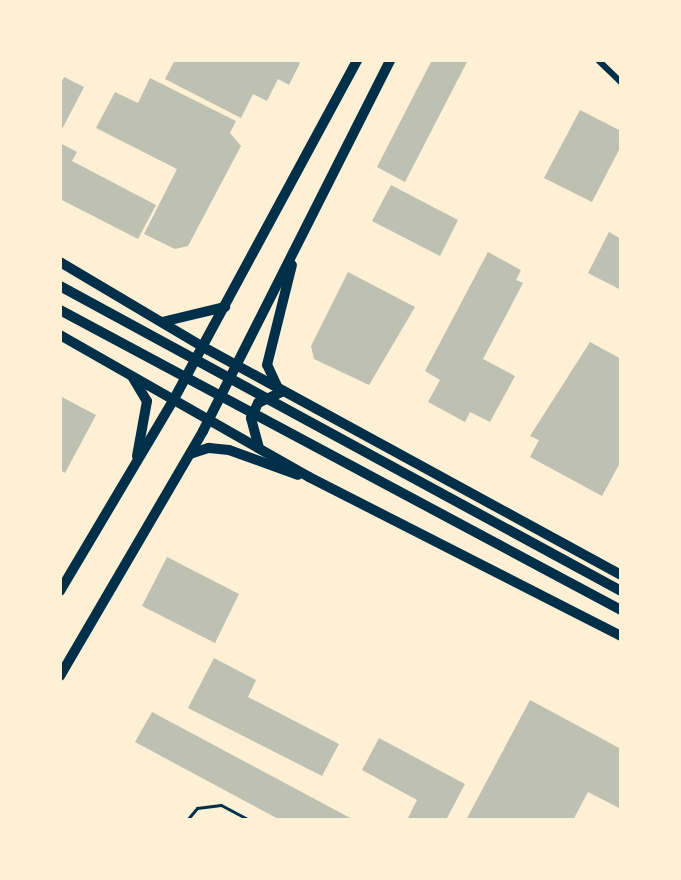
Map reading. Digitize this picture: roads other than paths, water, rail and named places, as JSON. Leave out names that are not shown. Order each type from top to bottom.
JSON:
[{"type":"highway","points":[[60,591],[174,399],[357,60]]},
{"type":"highway","points":[[60,676],[209,419],[294,256],[390,60]]},
{"type":"highway","points":[[282,393],[267,365],[287,300],[294,256]]},
{"type":"highway","points":[[60,262],[237,364],[282,393],[621,574]]},
{"type":"highway","points":[[60,286],[621,591]]},
{"type":"highway","points":[[162,322],[225,306]]},
{"type":"highway","points":[[60,310],[621,610]]},
{"type":"highway","points":[[60,335],[120,367],[309,477],[621,636]]},
{"type":"highway","points":[[120,367],[147,401],[136,462]]},
{"type":"highway","points":[[259,448],[251,418],[258,403],[282,393]]},
{"type":"highway","points":[[190,454],[209,448],[229,450],[309,477]]},
{"type":"street","points":[[598,60],[621,82]]},
{"type":"lane","points":[[187,820],[197,808],[221,805],[249,820]]}]
